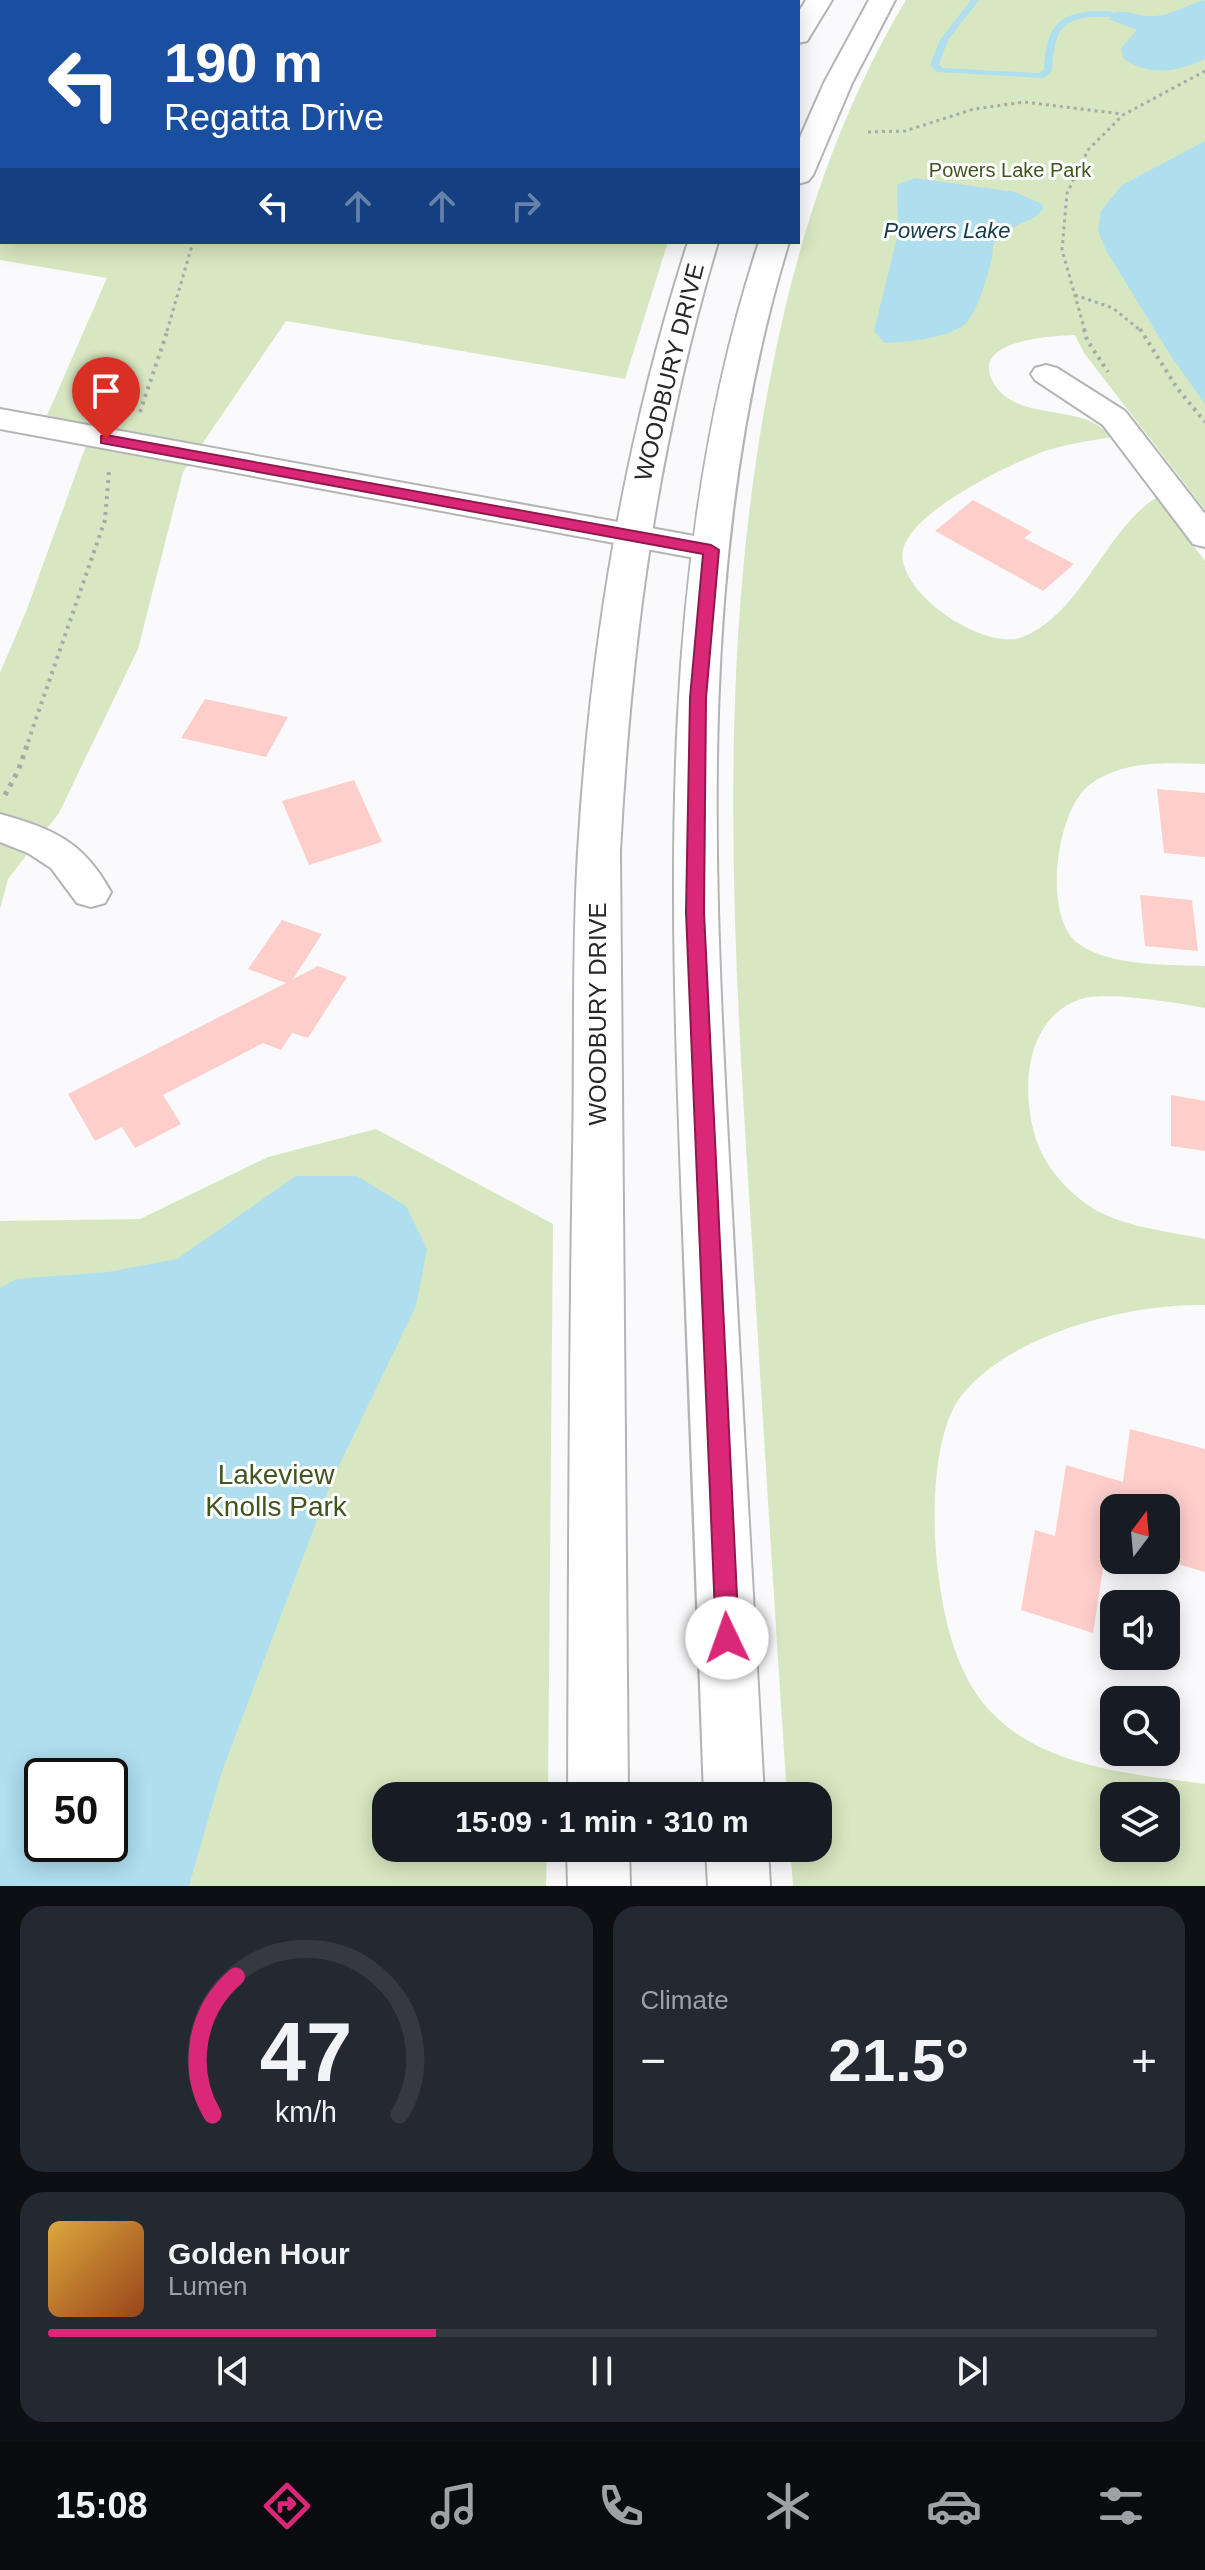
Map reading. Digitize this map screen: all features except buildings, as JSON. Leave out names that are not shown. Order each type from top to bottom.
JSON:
[{"type":"main road","points":[[800,32],[819,0]]},
{"type":"main road","points":[[800,170],[838,83],[882,0]]},
{"type":"main road","name":"WOODBURY DRIVE","points":[[598,1782],[597,929],[608,715],[631,535],[655,408],[702,244]]},
{"type":"main road","points":[[733,1782],[695,912],[698,698],[721,472],[739,376],[773,244]]},
{"type":"main road","points":[[598,1862],[599,1886]]},
{"type":"main road","points":[[738,1862],[739,1886]]},
{"type":"street","points":[[1046,374],[1114,418],[1205,536]]},
{"type":"street","points":[[0,419],[711,550]]},
{"type":"street","points":[[2,812],[62,854],[85,878],[91,892]]},
{"type":"path","points":[[1111,377],[1087,340],[1062,250],[1067,193],[1088,150],[1123,115],[1205,71]]},
{"type":"path","points":[[868,132],[905,131],[974,109],[1024,102],[1123,115]]},
{"type":"path","points":[[138,415],[163,348],[192,244]]},
{"type":"path","points":[[1074,295],[1117,309],[1146,332],[1175,386],[1205,422]]},
{"type":"path","points":[[2,812],[105,520],[109,472],[114,462]]},
{"type":"green space","name":"Powers Lake Park","points":[[906,0],[1205,0],[1205,510],[1084,353],[1075,335],[1034,339],[1018,342],[994,356],[989,366],[992,380],[1002,394],[1032,408],[1084,419],[1099,426],[1111,437],[1045,451],[1009,466],[942,505],[910,535],[903,550],[904,566],[927,600],[966,627],[987,636],[1007,639],[1023,637],[1044,625],[1062,609],[1123,529],[1157,497],[1205,561],[1205,764],[1132,767],[1092,783],[1080,795],[1069,814],[1062,837],[1057,888],[1067,931],[1079,944],[1092,951],[1123,961],[1205,966],[1205,1008],[1122,997],[1078,1000],[1060,1010],[1047,1024],[1037,1041],[1028,1080],[1031,1120],[1036,1139],[1050,1167],[1072,1192],[1088,1205],[1114,1218],[1205,1239],[1205,1305],[1142,1310],[1073,1326],[1010,1355],[983,1374],[962,1395],[944,1432],[936,1480],[935,1530],[938,1572],[948,1628],[960,1664],[979,1697],[1012,1731],[1063,1757],[1120,1772],[1205,1784],[1205,1886],[793,1886],[791,1862],[832,1862],[832,1782],[786,1782],[738,999],[733,788],[736,683],[742,578],[754,473],[772,369],[807,226],[860,87]]},
{"type":"green space","points":[[0,244],[667,244],[625,379],[286,321],[183,472],[138,649],[59,813],[8,879],[0,909],[0,673],[27,609],[89,437],[42,427],[107,278],[0,260]]},
{"type":"green space","name":"Lakeview Knolls Park","points":[[376,1129],[553,1224],[548,1782],[372,1782],[372,1862],[547,1862],[546,1886],[0,1886],[0,1221],[140,1219],[268,1157]]},
{"type":"water","points":[[1205,0],[1205,59],[1184,67],[1153,70],[1123,58],[1121,48],[1137,30],[1109,19],[1110,14],[1161,15]]},
{"type":"water","points":[[1205,141],[1205,404],[1171,356],[1107,252],[1098,231],[1101,211],[1122,185]]},
{"type":"water","name":"Powers Lake","points":[[915,178],[1015,192],[1042,204],[1043,209],[1033,218],[1002,234],[995,242],[979,300],[968,321],[961,327],[929,338],[885,343],[874,331],[898,234],[897,185]]},
{"type":"water","points":[[296,1176],[357,1176],[406,1206],[427,1249],[416,1306],[333,1478],[222,1771],[189,1886],[0,1886],[0,1288],[17,1279],[108,1272],[177,1259]]},
{"type":"waterway","points":[[975,0],[944,40],[934,65],[940,70],[1041,76],[1048,71],[1051,42],[1061,23],[1080,15],[1110,14]]},
{"type":"route","points":[[106,439],[711,550],[702,636],[695,764],[695,912],[727,1638]]}]
